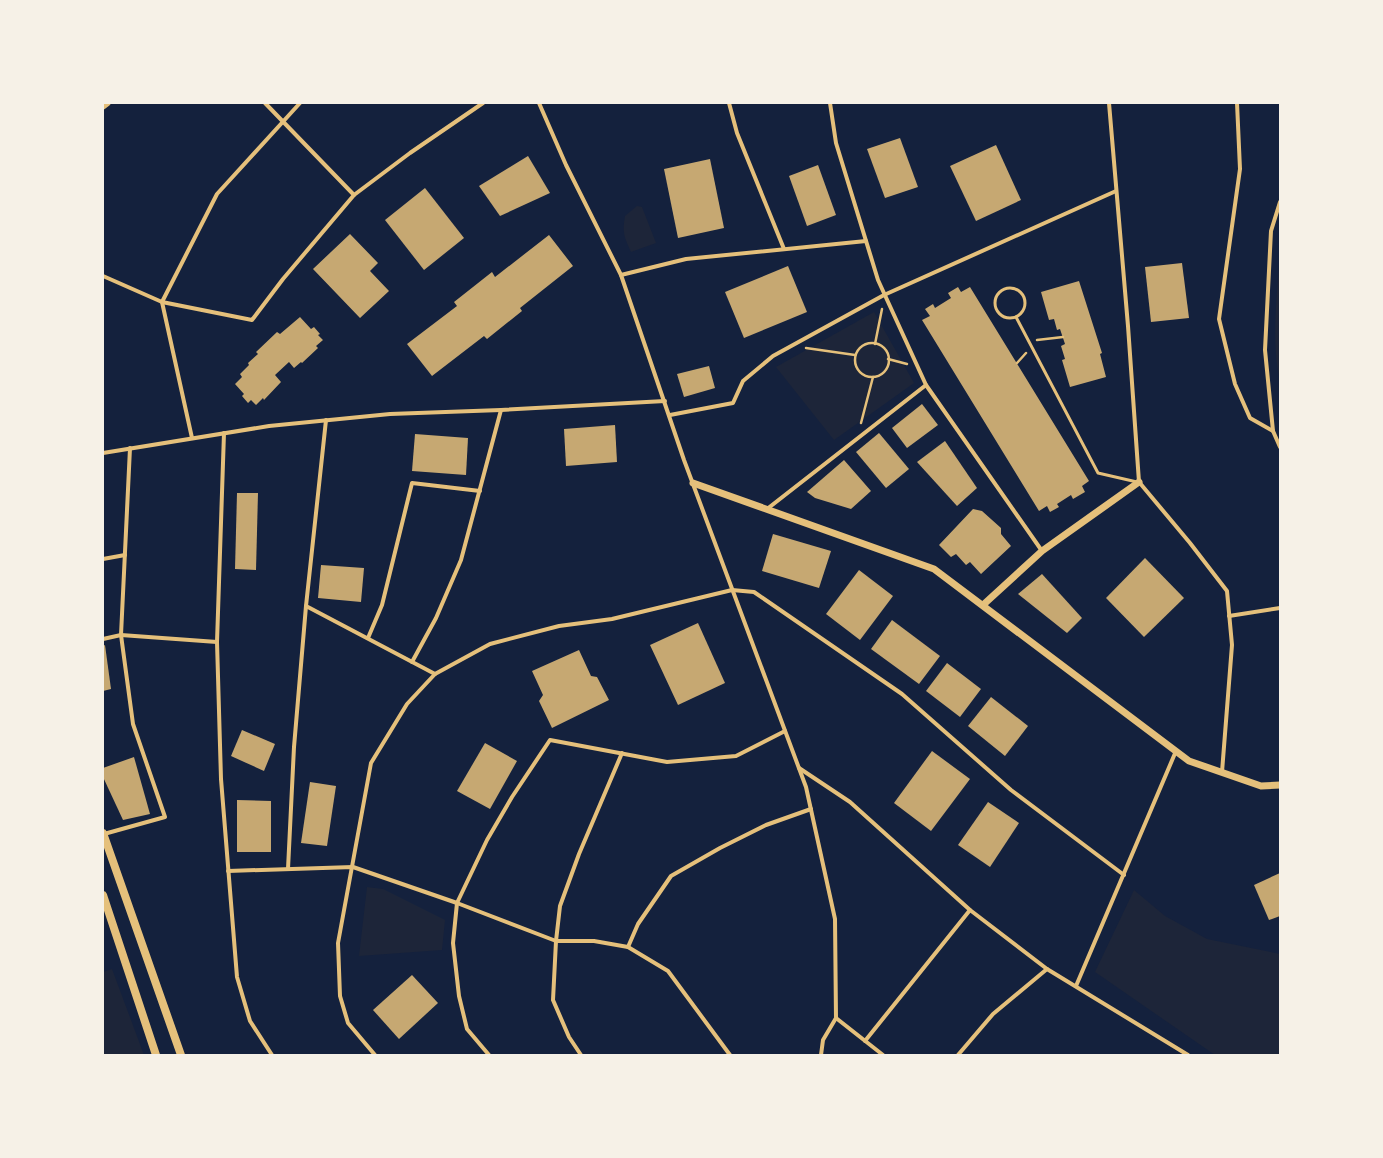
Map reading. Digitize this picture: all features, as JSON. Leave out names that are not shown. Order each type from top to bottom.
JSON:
[{"type":"main road","points":[[103,834],[181,1055]]},
{"type":"main road","points":[[103,895],[156,1055]]},
{"type":"street","points":[[103,106],[107,103]]},
{"type":"street","points":[[265,103],[354,195]]},
{"type":"street","points":[[192,438],[162,302],[217,194],[300,103]]},
{"type":"street","points":[[103,276],[162,302],[252,320],[283,279],[354,195],[483,103]]},
{"type":"street","points":[[539,103],[566,165],[622,275],[693,483],[806,786],[834,918],[836,1018],[823,1040],[821,1055]]},
{"type":"street","points":[[729,103],[737,133],[784,249]]},
{"type":"street","points":[[830,103],[836,143],[884,295],[926,385],[1042,551]]},
{"type":"street","points":[[1109,103],[1128,326],[1139,482],[1190,543],[1227,591],[1232,645],[1222,772]]},
{"type":"street","points":[[1236,103],[1240,169],[1219,319],[1235,384],[1250,418],[1273,431]]},
{"type":"street","points":[[670,415],[733,403],[743,381],[773,356],[884,295],[1116,191]]},
{"type":"street","points":[[1280,202],[1271,231],[1265,350],[1273,431],[1280,447]]},
{"type":"street","points":[[622,275],[686,259],[866,241]]},
{"type":"street","points":[[766,510],[926,385]]},
{"type":"street","points":[[103,453],[269,426],[390,414],[501,410],[665,401]]},
{"type":"street","points":[[412,662],[436,618],[461,560],[501,410]]},
{"type":"street","points":[[288,869],[294,748],[306,606],[326,420]]},
{"type":"street","points":[[224,433],[217,642],[221,779],[228,870],[237,977],[250,1021],[272,1055]]},
{"type":"street","points":[[103,834],[165,817],[133,724],[121,635],[130,448]]},
{"type":"street","points":[[983,605],[1042,551],[1139,482]]},
{"type":"street","points":[[368,638],[382,605],[412,483],[480,490]]},
{"type":"street","points":[[693,483],[934,569],[1190,760],[1261,786],[1280,785]]},
{"type":"street","points":[[103,559],[125,555]]},
{"type":"street","points":[[375,1055],[348,1023],[340,996],[338,943],[371,763],[407,704],[436,674],[490,644],[559,626],[612,619],[732,590],[754,592],[902,694],[1011,790],[1124,875]]},
{"type":"street","points":[[306,606],[436,674]]},
{"type":"street","points":[[1229,616],[1280,608]]},
{"type":"street","points":[[103,639],[121,635],[217,642]]},
{"type":"street","points":[[489,1055],[467,1029],[459,996],[452,943],[457,903],[487,840],[508,803],[550,740],[667,762],[736,756],[785,732]]},
{"type":"street","points":[[1076,986],[1176,750]]},
{"type":"street","points":[[581,1055],[569,1037],[553,1000],[556,941],[560,906],[579,854],[622,754]]},
{"type":"street","points":[[799,768],[850,802],[970,910],[1047,969],[1188,1055]]},
{"type":"street","points":[[628,947],[638,924],[671,876],[720,848],[766,826],[811,809]]},
{"type":"street","points":[[228,870],[353,867],[457,903],[556,941],[594,941],[628,947],[668,971],[730,1055]]},
{"type":"street","points":[[866,1041],[970,910]]},
{"type":"street","points":[[958,1055],[993,1014],[1047,969]]},
{"type":"street","points":[[836,1018],[883,1055]]},
{"type":"lane","points":[[1006,287],[1016,288],[1023,295],[1025,305],[1023,310],[1016,317],[1006,318],[997,312],[995,307],[995,297],[1002,289],[1006,287]]},
{"type":"lane","points":[[1016,317],[1098,473],[1139,482]]},
{"type":"path","points":[[875,344],[884,295]]},
{"type":"path","points":[[1028,341],[1063,337]]},
{"type":"path","points":[[875,344],[884,349],[888,359],[886,369],[882,373],[873,377],[867,377],[858,371],[855,361],[856,355],[861,347],[875,344]]},
{"type":"path","points":[[792,346],[856,355]]},
{"type":"path","points":[[1017,363],[1031,346]]},
{"type":"path","points":[[888,359],[918,367]]},
{"type":"path","points":[[858,438],[873,377]]},
{"type":"shaded area","points":[[637,206],[642,207],[656,243],[631,252],[624,234],[624,222],[625,216]]},
{"type":"shaded area","points":[[1280,255],[1280,379],[1277,366],[1275,335]]},
{"type":"shaded area","points":[[874,312],[914,383],[834,440],[776,367]]},
{"type":"shaded area","points":[[367,887],[383,889],[445,920],[442,950],[359,956]]},
{"type":"shaded area","points":[[1134,890],[1165,916],[1207,939],[1280,954],[1280,1055],[1215,1055],[1095,972]]},
{"type":"shaded area","points":[[112,969],[144,1055],[103,1055],[103,972]]},
{"type":"building","points":[[900,138],[918,187],[885,198],[867,149]]},
{"type":"building","points":[[996,145],[1021,200],[976,221],[950,166]]},
{"type":"building","points":[[528,156],[550,193],[500,216],[479,186]]},
{"type":"building","points":[[710,159],[724,228],[678,238],[664,169]]},
{"type":"building","points":[[818,165],[836,215],[807,226],[789,176]]},
{"type":"building","points":[[425,188],[464,238],[424,270],[385,220]]},
{"type":"building","points":[[350,234],[378,263],[370,271],[389,291],[360,318],[313,269]]},
{"type":"building","points":[[549,235],[573,266],[520,308],[522,311],[487,339],[484,336],[432,376],[407,344],[457,306],[454,302],[492,272],[495,277]]},
{"type":"building","points":[[1182,263],[1189,318],[1151,322],[1145,267]]},
{"type":"building","points":[[788,266],[807,312],[744,338],[725,292]]},
{"type":"building","points":[[1079,281],[1102,353],[1100,354],[1106,377],[1070,387],[1062,360],[1065,359],[1061,346],[1065,344],[1060,329],[1057,330],[1054,319],[1049,320],[1041,292]]},
{"type":"building","points":[[958,287],[961,292],[970,287],[1089,481],[1082,486],[1085,492],[1073,499],[1071,495],[1057,504],[1059,507],[1050,512],[1047,506],[1039,511],[922,320],[930,316],[925,309],[933,304],[935,308],[951,298],[948,293]]},
{"type":"building","points":[[300,317],[311,329],[314,327],[320,334],[318,335],[323,340],[316,346],[318,348],[302,363],[301,362],[294,368],[289,362],[275,375],[281,382],[264,400],[263,398],[256,405],[251,400],[248,403],[242,396],[244,394],[235,384],[242,377],[240,374],[249,365],[248,363],[258,354],[256,352],[277,332],[280,334]]},
{"type":"building","points":[[709,366],[715,388],[684,397],[677,374]]},
{"type":"building","points":[[922,404],[938,425],[907,448],[892,428]]},
{"type":"building","points":[[615,425],[617,462],[566,466],[564,429]]},
{"type":"building","points":[[879,433],[909,469],[886,488],[856,452]]},
{"type":"building","points":[[415,434],[468,438],[466,475],[412,471]]},
{"type":"building","points":[[945,441],[977,488],[957,506],[917,462]]},
{"type":"building","points":[[844,460],[871,491],[851,509],[815,498],[807,492]]},
{"type":"building","points":[[237,493],[258,493],[256,570],[235,569]]},
{"type":"building","points":[[973,509],[982,511],[1001,528],[1001,534],[1011,546],[981,574],[970,562],[966,565],[956,554],[951,557],[939,545]]},
{"type":"building","points":[[773,534],[831,551],[819,588],[762,571]]},
{"type":"building","points":[[1145,558],[1184,598],[1144,637],[1106,598]]},
{"type":"building","points":[[321,565],[364,568],[361,602],[318,598]]},
{"type":"building","points":[[859,570],[893,596],[860,640],[826,614]]},
{"type":"building","points":[[1042,574],[1082,618],[1067,633],[1018,594]]},
{"type":"building","points":[[892,620],[940,656],[919,684],[871,649]]},
{"type":"building","points":[[698,623],[725,683],[678,705],[650,645]]},
{"type":"building","points":[[105,645],[111,689],[103,691],[103,646]]},
{"type":"building","points":[[579,650],[591,676],[597,677],[609,700],[552,728],[539,701],[543,695],[532,671]]},
{"type":"building","points":[[947,663],[981,689],[960,717],[926,691]]},
{"type":"building","points":[[991,697],[1028,726],[1005,756],[968,726]]},
{"type":"building","points":[[242,730],[275,744],[264,771],[231,756]]},
{"type":"building","points":[[485,743],[517,761],[490,809],[457,791]]},
{"type":"building","points":[[932,751],[970,779],[931,831],[894,803]]},
{"type":"building","points":[[134,757],[150,814],[123,820],[103,777],[103,768]]},
{"type":"building","points":[[310,782],[336,786],[327,846],[301,843]]},
{"type":"building","points":[[237,800],[271,801],[271,852],[237,852]]},
{"type":"building","points":[[988,802],[1019,823],[990,867],[958,845]]},
{"type":"building","points":[[1280,873],[1280,916],[1269,920],[1254,885]]},
{"type":"building","points":[[412,975],[438,1003],[399,1039],[373,1010]]}]
